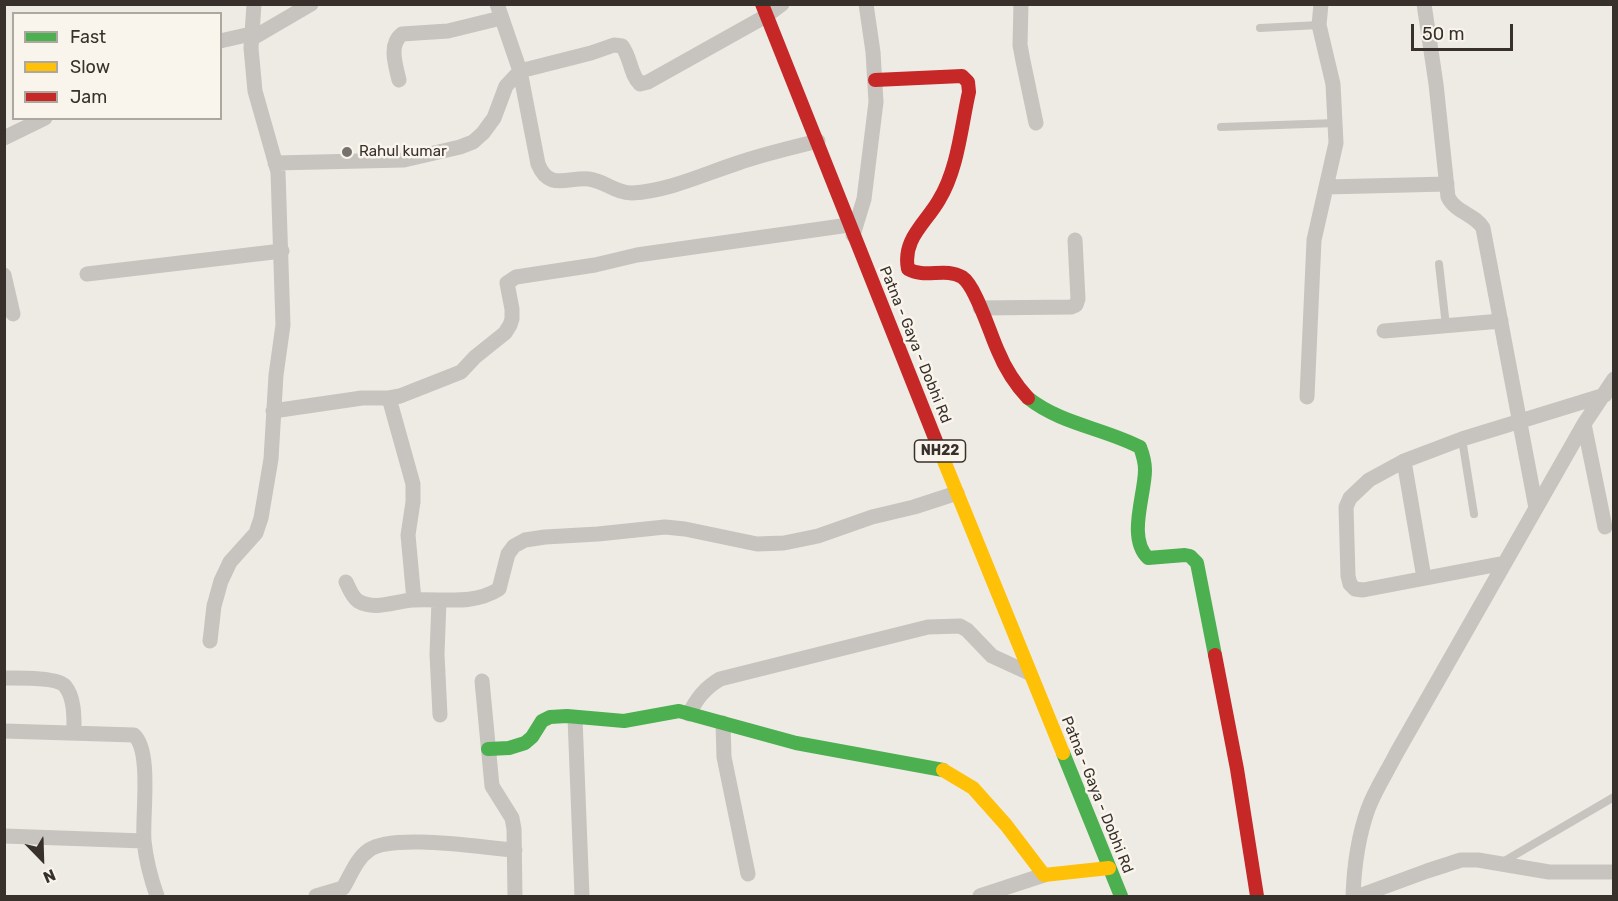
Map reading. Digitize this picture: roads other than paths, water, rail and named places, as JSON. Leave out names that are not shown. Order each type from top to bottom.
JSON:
[{"type":"street","points":[[210,641],[214,606],[221,581],[230,562],[256,532],[261,518],[271,459],[273,411],[283,325],[279,184],[255,92],[251,36],[254,4]]},
{"type":"street","points":[[222,41],[251,36],[311,4]]},
{"type":"street","points":[[275,163],[404,160],[460,147],[473,142],[483,133],[494,118],[506,86],[520,71],[614,45],[622,46],[627,52],[636,80],[640,84],[648,82],[764,10],[782,4]]},
{"type":"street","points":[[273,411],[362,398],[389,398],[411,392],[461,372],[475,357],[505,333],[512,319],[507,283],[516,277],[595,266],[637,255],[851,230],[862,209],[875,110],[873,52],[866,4]]},
{"type":"street","points":[[1021,4],[1020,45],[1036,123]]},
{"type":"street","points":[[1307,397],[1314,240],[1336,143],[1333,84],[1319,25],[1321,4]]},
{"type":"street","points":[[1424,4],[1447,184],[1451,202],[1475,218],[1483,228],[1536,508]]},
{"type":"street","name":"Patna - Gaya - Dobhi Rd","points":[[764,10],[1121,897]]},
{"type":"street","points":[[399,80],[394,49],[398,37],[402,34],[448,31],[499,11],[520,71],[538,164],[542,173],[554,180],[589,179],[619,192],[641,192],[671,186],[740,162],[818,141]]},
{"type":"street","points":[[875,80],[962,76],[967,79],[970,86],[949,178],[938,202],[911,238],[906,264],[908,269],[915,273],[950,272],[963,277],[972,289],[1006,370],[1021,392],[1041,408],[1140,447],[1144,454],[1146,470],[1137,528],[1145,556],[1151,558],[1185,555],[1190,556],[1197,563],[1237,769],[1257,897]]},
{"type":"street","points":[[4,138],[41,120]]},
{"type":"street","points":[[1326,187],[1447,184]]},
{"type":"street","points":[[980,308],[1071,307],[1076,304],[1078,299],[1075,240]]},
{"type":"street","points":[[87,274],[282,251]]},
{"type":"street","points":[[4,275],[13,314]]},
{"type":"street","points":[[1384,331],[1501,321]]},
{"type":"street","points":[[1353,897],[1354,866],[1369,807],[1396,754],[1584,424],[1608,394],[1614,379]]},
{"type":"street","points":[[1505,563],[1358,590],[1353,587],[1348,576],[1346,507],[1350,498],[1369,480],[1404,461],[1462,439],[1608,394]]},
{"type":"street","points":[[389,398],[413,484],[408,535],[414,600]]},
{"type":"street","points":[[1584,424],[1605,527]]},
{"type":"street","points":[[1404,461],[1424,578]]},
{"type":"street","points":[[346,582],[357,600],[367,604],[378,605],[414,600],[474,599],[490,595],[499,589],[508,554],[514,546],[525,540],[665,527],[757,544],[783,543],[818,536],[872,517],[957,494]]},
{"type":"street","points":[[439,601],[437,654],[440,715]]},
{"type":"street","points":[[689,714],[704,690],[720,679],[927,627],[960,626],[967,630],[984,651],[1029,673]]},
{"type":"street","points":[[4,678],[60,682],[66,687],[74,716],[74,733]]},
{"type":"street","points":[[482,681],[492,786],[512,818],[515,850],[514,897]]},
{"type":"street","points":[[489,749],[523,744],[530,740],[538,725],[546,718],[623,721],[667,711],[679,711],[796,743],[940,768],[973,788],[1006,825],[1044,875]]},
{"type":"street","points":[[575,718],[582,897]]},
{"type":"street","points":[[723,723],[724,757],[748,873]]},
{"type":"street","points":[[4,731],[134,735],[138,739],[142,748],[144,765],[144,841],[157,897]]},
{"type":"street","points":[[4,836],[144,841]]},
{"type":"street","points":[[316,897],[343,888],[357,862],[370,849],[380,845],[412,842],[515,850]]},
{"type":"street","points":[[1359,897],[1427,871],[1461,861],[1478,860],[1549,873],[1614,872]]},
{"type":"street","points":[[980,897],[1044,875],[1109,868]]},
{"type":"lane","points":[[1260,28],[1319,25]]},
{"type":"lane","points":[[1221,127],[1336,123]]},
{"type":"lane","points":[[1439,264],[1446,326]]},
{"type":"lane","points":[[1462,439],[1474,514]]},
{"type":"lane","points":[[1499,864],[1614,797]]},
{"type":"place","name":"Rahul kumar","points":[[347,152]]}]
